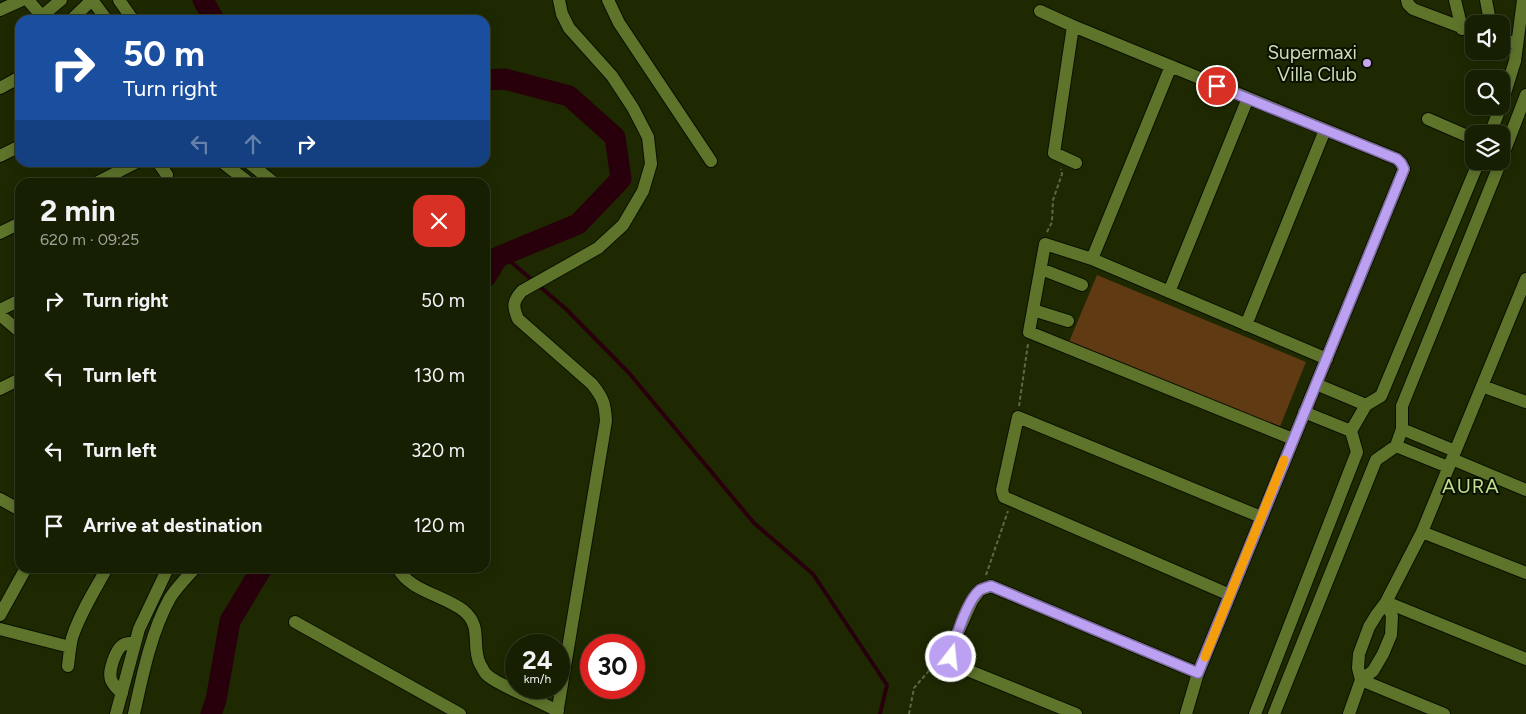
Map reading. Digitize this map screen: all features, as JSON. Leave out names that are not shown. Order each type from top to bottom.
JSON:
[{"type":"street","points":[[0,10],[22,0]]},
{"type":"street","points":[[28,0],[40,15]]},
{"type":"street","points":[[46,15],[61,0]]},
{"type":"street","points":[[76,15],[92,0],[103,15]]},
{"type":"street","points":[[119,0],[130,15]]},
{"type":"street","points":[[401,573],[410,582],[464,611],[473,621],[479,663],[486,674],[557,713],[606,421],[605,406],[602,396],[592,384],[518,319],[514,309],[515,299],[522,291],[598,248],[622,225],[643,191],[651,164],[648,137],[633,108],[612,76],[569,28],[562,14],[559,0]]},
{"type":"street","points":[[608,0],[619,23],[711,161]]},
{"type":"street","points":[[1407,0],[1413,9],[1465,29]]},
{"type":"street","points":[[1455,0],[1465,23]]},
{"type":"street","points":[[1486,0],[1489,15]]},
{"type":"street","points":[[1510,77],[1515,61],[1523,0]]},
{"type":"street","points":[[1040,11],[1397,159],[1404,169],[1198,673],[1186,714]]},
{"type":"street","points":[[1073,26],[1054,153],[1076,163]]},
{"type":"street","points":[[1510,42],[1517,44]]},
{"type":"street","points":[[1092,259],[1171,66]]},
{"type":"street","points":[[0,88],[15,80]]},
{"type":"street","points":[[1510,137],[1526,95]]},
{"type":"street","points":[[1169,292],[1248,98]]},
{"type":"street","points":[[1428,119],[1465,135]]},
{"type":"street","points":[[1246,325],[1325,130]]},
{"type":"street","points":[[0,156],[15,148]]},
{"type":"street","points":[[106,178],[127,167]]},
{"type":"street","points":[[162,167],[168,175]]},
{"type":"street","points":[[228,167],[243,178]]},
{"type":"street","points":[[254,167],[269,178]]},
{"type":"street","points":[[1255,714],[1357,452],[1351,431],[1366,405],[1380,396],[1475,170]]},
{"type":"street","points":[[1274,714],[1376,460],[1396,446],[1402,430],[1402,406],[1497,170]]},
{"type":"street","points":[[0,234],[15,226]]},
{"type":"street","points":[[1293,440],[1030,332],[1045,244],[1092,259],[1327,359]]},
{"type":"street","points":[[1041,269],[1082,285]]},
{"type":"street","points":[[1349,714],[1360,680],[1358,668],[1359,654],[1369,627],[1386,602],[1422,532],[1526,279]]},
{"type":"street","points":[[0,310],[15,302]]},
{"type":"street","points":[[1033,310],[1068,321]]},
{"type":"street","points":[[0,315],[15,328]]},
{"type":"street","points":[[0,389],[15,382]]},
{"type":"street","points":[[1316,384],[1366,405]]},
{"type":"street","points":[[1482,386],[1526,402]]},
{"type":"street","points":[[1380,396],[1402,406]]},
{"type":"street","points":[[1304,412],[1351,431]]},
{"type":"street","points":[[1230,595],[1011,502],[1004,497],[1002,490],[1018,417],[1261,518]]},
{"type":"street","points":[[1402,430],[1451,459],[1526,490]]},
{"type":"street","points":[[1396,446],[1451,459]]},
{"type":"street","points":[[1357,452],[1376,460]]},
{"type":"street","points":[[0,499],[15,507]]},
{"type":"street","points":[[1422,532],[1526,573]]},
{"type":"street","points":[[0,615],[23,573]]},
{"type":"street","points":[[68,666],[70,647],[80,618],[104,573]]},
{"type":"street","points":[[116,714],[139,629],[165,573]]},
{"type":"street","points":[[134,714],[147,660],[165,609],[174,592],[191,573]]},
{"type":"street","points":[[159,584],[174,592]]},
{"type":"street","points":[[1076,714],[955,665],[951,657],[954,641],[972,601],[980,590],[991,586],[1198,673]]},
{"type":"street","points":[[1386,602],[1526,659]]},
{"type":"street","points":[[1360,680],[1373,671],[1391,635],[1392,616],[1386,602]]},
{"type":"street","points":[[295,622],[460,714]]},
{"type":"street","points":[[0,628],[70,647]]},
{"type":"street","points":[[1360,680],[1444,714]]},
{"type":"path","points":[[1045,244],[1052,222],[1053,200],[1062,174],[1054,153]]},
{"type":"path","points":[[1018,417],[1030,332]]},
{"type":"path","points":[[980,590],[1011,502]]},
{"type":"path","points":[[909,714],[914,688],[954,641]]},
{"type":"shaded area","points":[[1097,275],[1306,362],[1279,429],[1069,342]]},
{"type":"waterway","points":[[203,0],[211,15]]},
{"type":"waterway","points":[[490,80],[505,79],[569,96],[615,137],[621,179],[578,224],[498,257],[490,270]]},
{"type":"waterway","points":[[503,255],[566,309],[629,373],[754,523],[813,574],[887,685],[880,714]]},
{"type":"waterway","points":[[211,714],[216,700],[230,621],[259,573]]},
{"type":"slow traffic","points":[[1205,657],[1284,460]]},
{"type":"place","name":"Supermaxi Villa Club","points":[[1367,63]]},
{"type":"district","name":"AURA","points":[[1471,486]]},
{"type":"route","points":[[951,657],[954,641],[972,601],[980,590],[991,586],[1198,673],[1404,169],[1397,159],[1217,86]]}]
